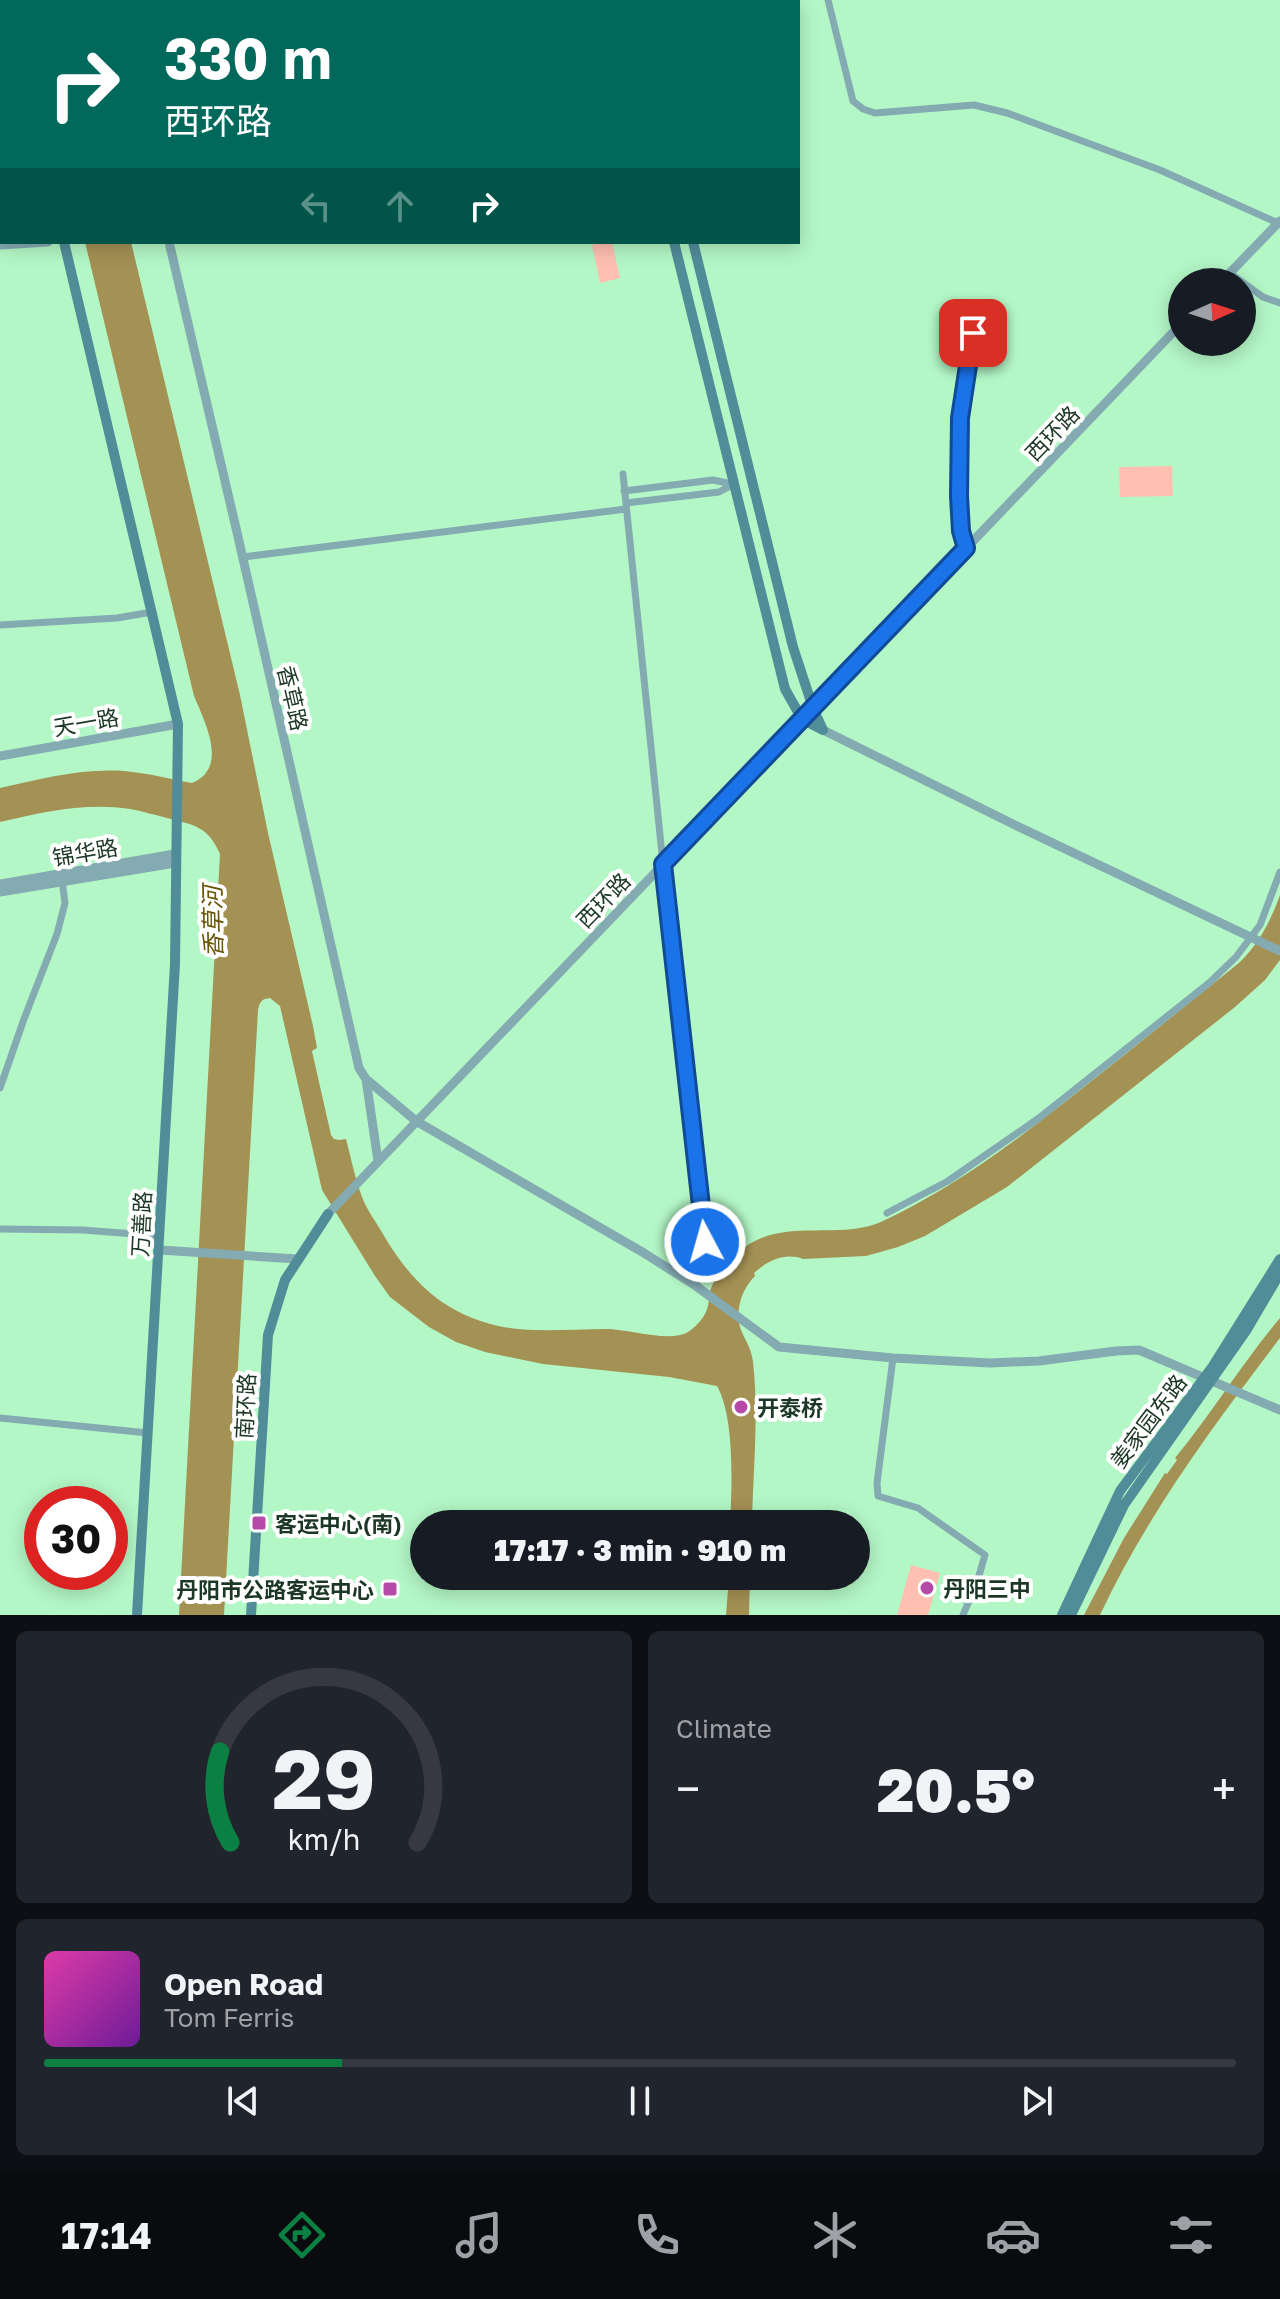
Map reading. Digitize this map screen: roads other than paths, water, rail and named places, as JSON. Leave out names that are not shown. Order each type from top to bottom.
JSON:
[{"type":"main road","name":"万善路","points":[[64,244],[178,724],[175,964],[137,1615]]},
{"type":"main road","points":[[674,244],[785,689],[802,719],[823,730]]},
{"type":"main road","points":[[694,244],[793,647],[823,730]]},
{"type":"main road","name":"南环路","points":[[251,1615],[268,1335],[285,1280],[328,1214]]},
{"type":"main road","name":"姜家园东路","points":[[1071,1615],[1124,1505],[1208,1378],[1280,1259]]},
{"type":"main road","name":"姜家园东路","points":[[1062,1615],[1120,1491],[1246,1331],[1280,1273]]},
{"type":"street","points":[[828,0],[853,101],[863,109],[875,113],[974,105],[1007,113],[1160,170],[1279,222],[1235,268]]},
{"type":"street","name":"香草路","points":[[169,244],[359,1068],[366,1079],[378,1161]]},
{"type":"street","points":[[1256,292],[1280,303]]},
{"type":"street","points":[[966,548],[961,531],[959,496],[960,418],[973,322]]},
{"type":"street","name":"西环路","points":[[416,1121],[1168,338]]},
{"type":"street","points":[[623,474],[705,1242],[696,1286]]},
{"type":"street","points":[[624,491],[713,480],[734,484]]},
{"type":"street","points":[[243,557],[626,506],[719,492],[734,484],[753,481]]},
{"type":"street","points":[[0,625],[117,618],[152,612]]},
{"type":"street","name":"天一路","points":[[0,756],[178,724]]},
{"type":"street","points":[[823,730],[1280,951]]},
{"type":"street","name":"锦华路","points":[[0,892],[175,859]]},
{"type":"street","points":[[887,1213],[948,1181],[1039,1118],[1209,983],[1254,939],[1280,872]]},
{"type":"street","points":[[0,1088],[57,934],[65,903],[62,878]]},
{"type":"street","name":"锦华路","points":[[0,884],[62,878]]},
{"type":"street","points":[[366,1079],[416,1121],[644,1253],[696,1286],[779,1347],[990,1363],[1139,1350],[1280,1410]]},
{"type":"street","points":[[328,1214],[416,1121]]},
{"type":"street","points":[[0,1229],[83,1230],[160,1236]]},
{"type":"street","points":[[160,1250],[297,1259]]},
{"type":"street","points":[[893,1358],[878,1496],[918,1508],[985,1555],[963,1615]]},
{"type":"street","points":[[0,1418],[148,1433]]},
{"type":"place","name":"开泰桥","points":[[741,1407]]},
{"type":"place","name":"客运中心(南)","points":[[259,1523]]},
{"type":"place","name":"丹阳三中","points":[[927,1588]]},
{"type":"place","name":"丹阳市公路客运中心","points":[[390,1589]]},
{"type":"water label","name":"香草河","points":[[212,922]]}]
